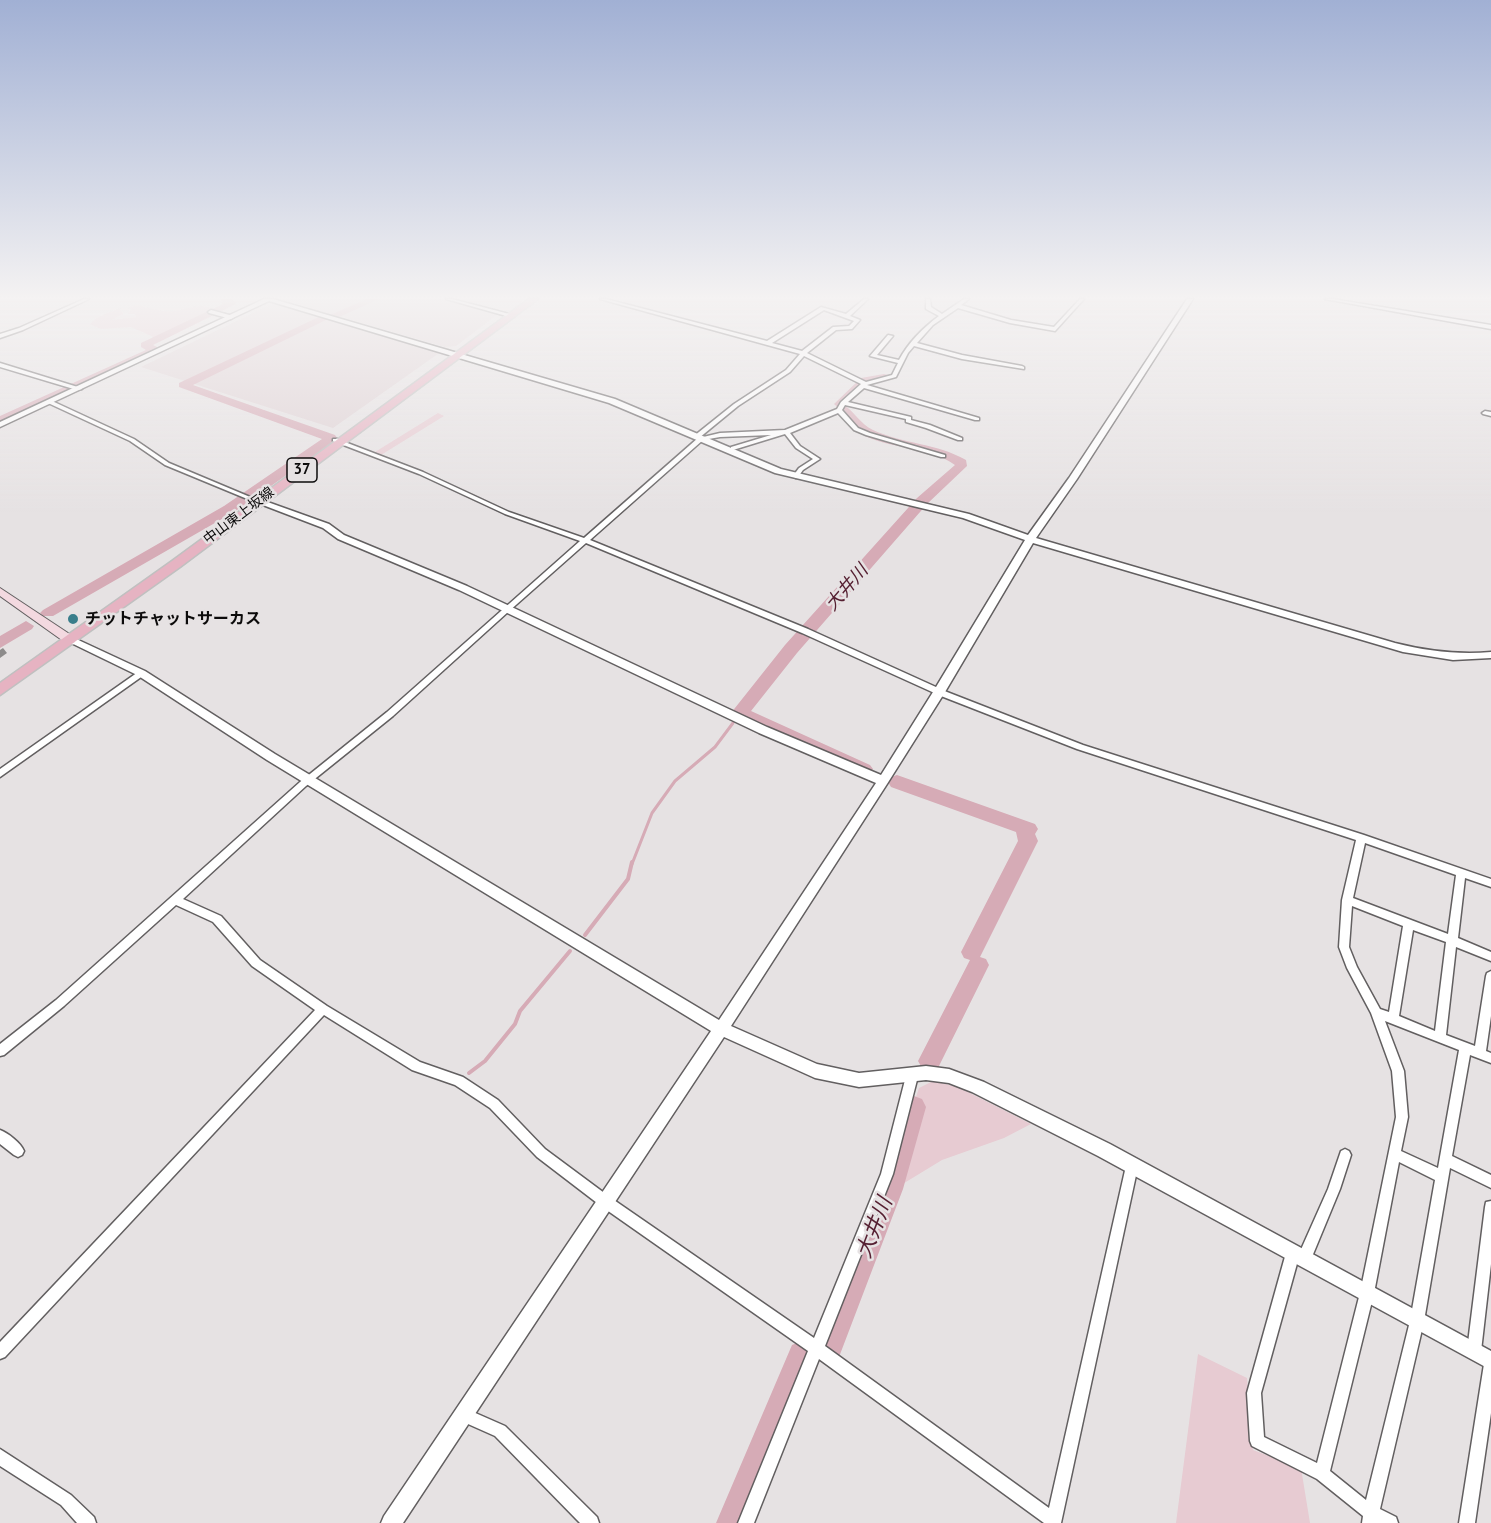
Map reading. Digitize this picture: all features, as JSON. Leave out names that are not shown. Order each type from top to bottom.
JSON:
[{"type":"main road","name":"中山東上坂線","points":[[0,690],[251,499],[337,441],[432,370]]},
{"type":"main road","points":[[0,591],[67,639]]},
{"type":"main road","name":"中山東上坂線","points":[[0,683],[67,639]]},
{"type":"street","points":[[17,370],[79,388]]},
{"type":"street","points":[[0,425],[117,370]]},
{"type":"street","points":[[511,370],[612,401],[761,466],[966,516],[1030,539],[1409,650],[1449,656],[1491,655]]},
{"type":"street","points":[[0,1051],[60,1003],[309,779],[390,714],[736,405],[789,370]]},
{"type":"street","points":[[836,370],[863,384],[977,419]]},
{"type":"street","points":[[733,448],[786,432],[842,407],[863,384],[894,376],[897,370]]},
{"type":"street","points":[[391,1523],[721,1029],[883,781],[1030,539],[1073,479],[1143,370]]},
{"type":"street","points":[[50,402],[132,440],[167,464],[251,499],[326,526],[341,537],[463,588],[505,610],[763,729],[883,781]]},
{"type":"street","points":[[842,407],[909,418],[908,421],[927,425],[933,430],[960,439]]},
{"type":"street","points":[[842,407],[856,429],[944,456]]},
{"type":"street","points":[[786,432],[798,447],[817,459],[801,469],[796,476]]},
{"type":"street","points":[[699,438],[786,432]]},
{"type":"street","points":[[337,441],[421,473],[507,513],[586,541],[808,633],[939,692],[1080,747],[1361,838],[1491,883]]},
{"type":"street","points":[[67,639],[141,673],[309,779],[721,1029],[815,1071],[859,1080],[926,1073],[949,1076],[978,1087],[1132,1166],[1474,1351],[1491,1362],[1467,1523]]},
{"type":"street","points":[[0,774],[141,673]]},
{"type":"street","points":[[1322,1474],[1367,1293],[1402,1117],[1398,1071],[1376,1012],[1352,968],[1344,947],[1347,900],[1361,838]]},
{"type":"street","points":[[1440,1038],[1461,872]]},
{"type":"street","points":[[174,899],[217,919],[256,963],[323,1009],[416,1066],[459,1081],[494,1104],[541,1152],[606,1202],[817,1348],[1055,1522],[1132,1166]]},
{"type":"street","points":[[1347,900],[1491,957]]},
{"type":"street","points":[[1393,1019],[1409,924]]},
{"type":"street","points":[[1376,1012],[1486,1056],[1491,976]]},
{"type":"street","points":[[0,1352],[323,1009]]},
{"type":"street","points":[[1370,1518],[1417,1321],[1465,1047]]},
{"type":"street","points":[[746,1523],[887,1174],[912,1076]]},
{"type":"street","points":[[0,1136],[18,1151]]},
{"type":"street","points":[[1395,1154],[1442,1177]]},
{"type":"street","points":[[1345,1155],[1334,1189],[1298,1256],[1254,1393],[1257,1441],[1322,1474],[1370,1518],[1390,1523]]},
{"type":"street","points":[[1446,1159],[1491,1182]]},
{"type":"street","points":[[1474,1351],[1489,1247],[1491,1207]]},
{"type":"street","points":[[464,1415],[500,1431],[591,1523]]},
{"type":"street","points":[[0,1457],[66,1500],[88,1523]]},
{"type":"shaded area","points":[[151,370],[415,370],[333,428]]},
{"type":"shaded area","points":[[438,413],[444,416],[381,455],[375,452]]},
{"type":"shaded area","points":[[933,1081],[958,1087],[1031,1124],[1004,1138],[942,1160],[901,1185],[895,1181],[916,1115],[914,1103],[919,1088]]},
{"type":"shaded area","points":[[1198,1354],[1247,1378],[1253,1450],[1301,1468],[1310,1523],[1176,1523]]},
{"type":"waterway","points":[[0,421],[111,370]]},
{"type":"waterway","points":[[48,613],[229,509],[331,438],[183,385],[215,370]]},
{"type":"waterway","name":"大井川","points":[[840,404],[865,380],[884,377]]},
{"type":"waterway","name":"大井川","points":[[843,409],[853,422],[866,431],[931,449],[947,455],[961,463],[961,466],[922,501],[791,649],[740,713],[864,769]]},
{"type":"waterway","points":[[0,643],[26,626]]},
{"type":"waterway","points":[[632,864],[652,813],[675,781],[715,747],[733,723]]},
{"type":"waterway","name":"大井川","points":[[897,782],[1028,829]]},
{"type":"waterway","name":"大井川","points":[[972,952],[1028,841],[1025,834]]},
{"type":"waterway","points":[[585,935],[628,879],[632,862]]},
{"type":"waterway","points":[[469,1073],[485,1061],[515,1024],[520,1011],[570,951]]},
{"type":"waterway","name":"大井川","points":[[930,1061],[978,965]]},
{"type":"waterway","name":"大井川","points":[[829,1347],[890,1189],[914,1107]]},
{"type":"waterway","name":"大井川","points":[[732,1523],[802,1355]]},
{"type":"place","name":"チットチャットサーカス","points":[[73,619]]}]
